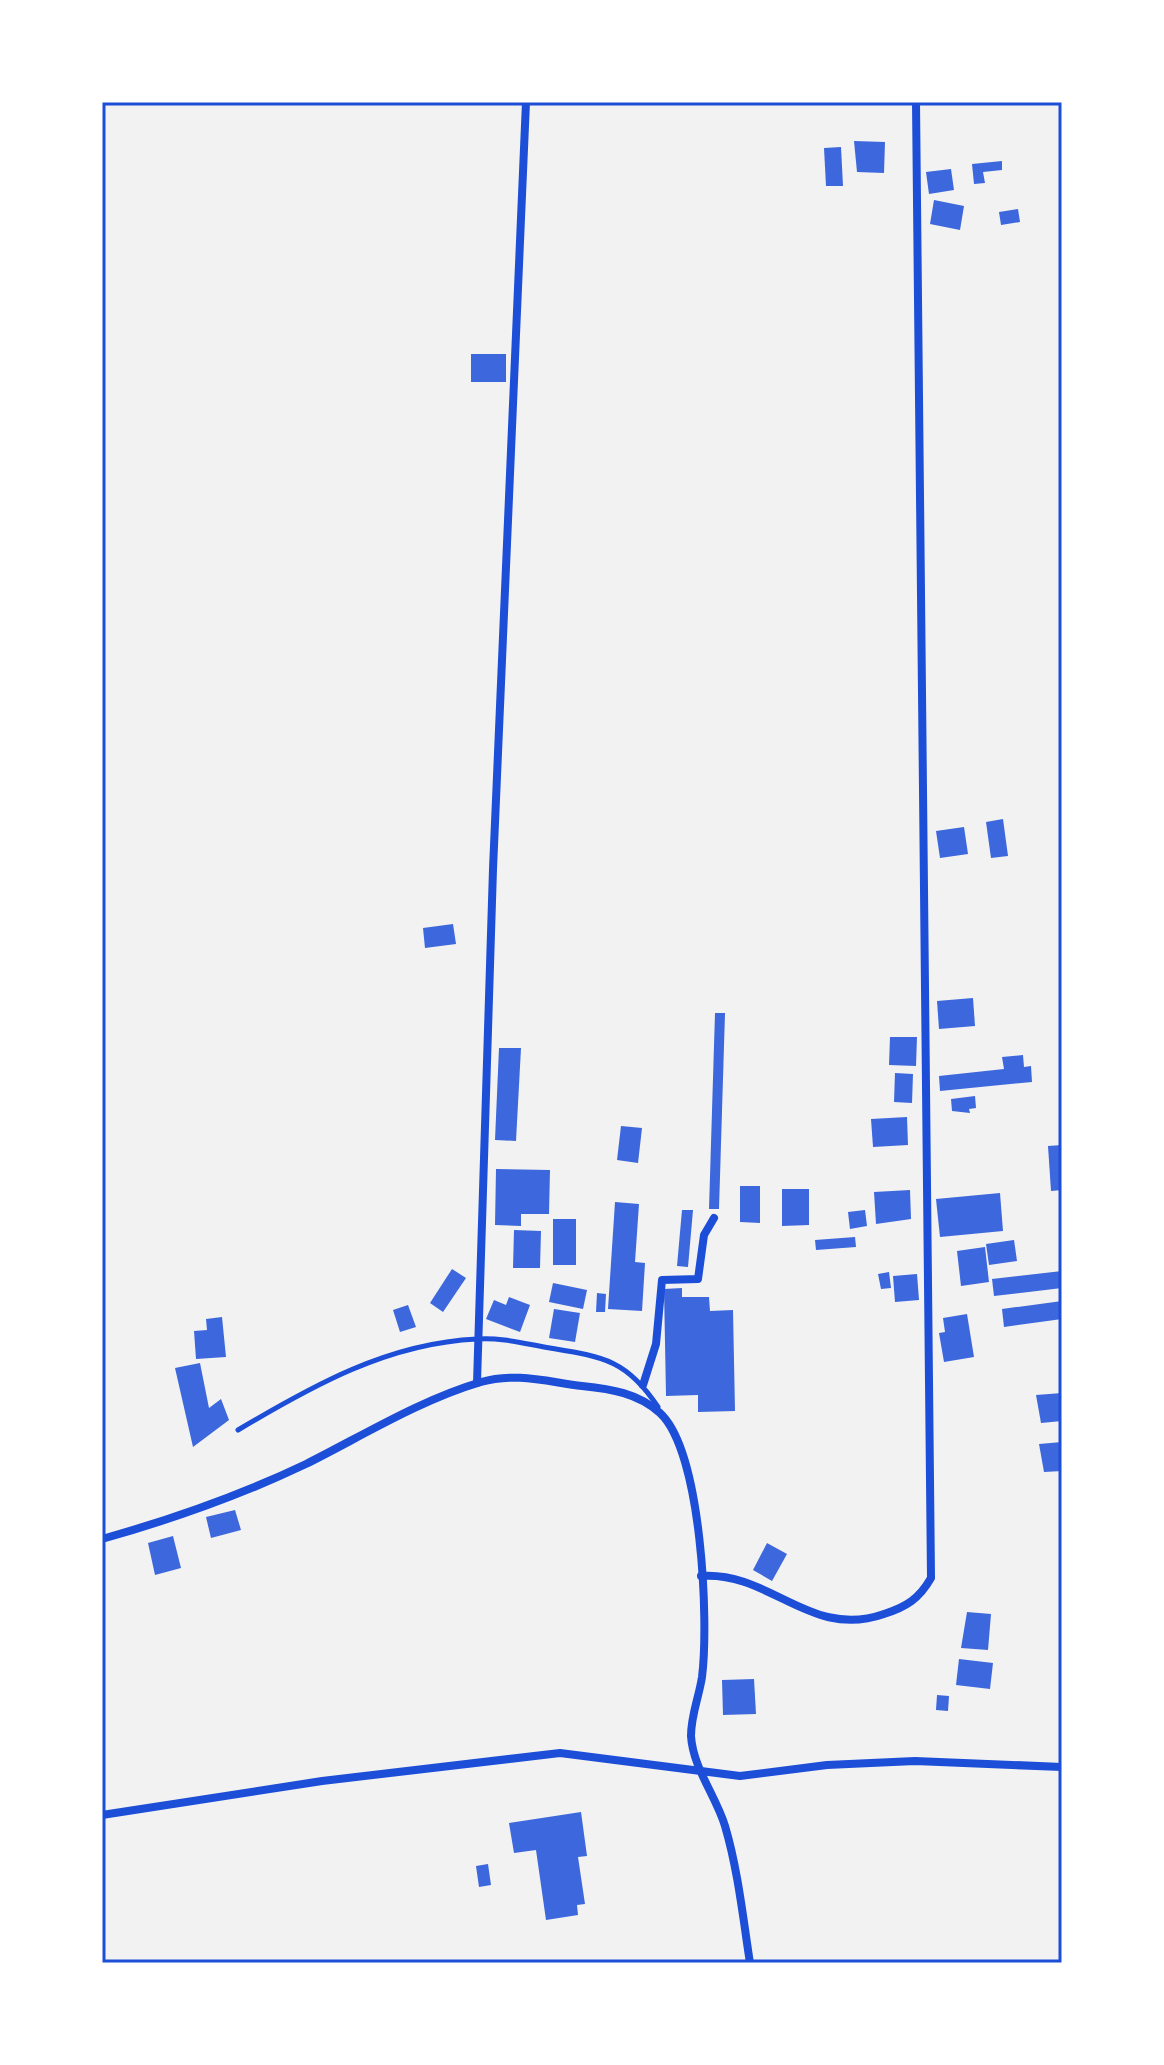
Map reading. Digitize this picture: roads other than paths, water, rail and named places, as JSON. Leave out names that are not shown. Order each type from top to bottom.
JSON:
[{"type":"street","points":[[477,1383],[526,102]]},
{"type":"street","points":[[701,1576],[739,1578],[798,1608],[846,1622],[870,1619],[913,1603],[931,1578],[928,1022],[916,102]]},
{"type":"street","points":[[643,1385],[656,1344],[662,1280],[698,1279],[704,1235],[714,1218]]},
{"type":"street","points":[[102,1539],[159,1524],[234,1497],[477,1383],[521,1377],[603,1388],[629,1394],[662,1415],[678,1439],[691,1478],[701,1576],[702,1665],[691,1737],[700,1770],[725,1827],[750,1963]]},
{"type":"street","points":[[102,1815],[322,1781],[560,1753],[740,1776],[827,1765],[915,1761],[1062,1767]]},
{"type":"lane","points":[[238,1430],[349,1369],[398,1353],[477,1339],[604,1360],[628,1371],[643,1385],[662,1415]]}]
